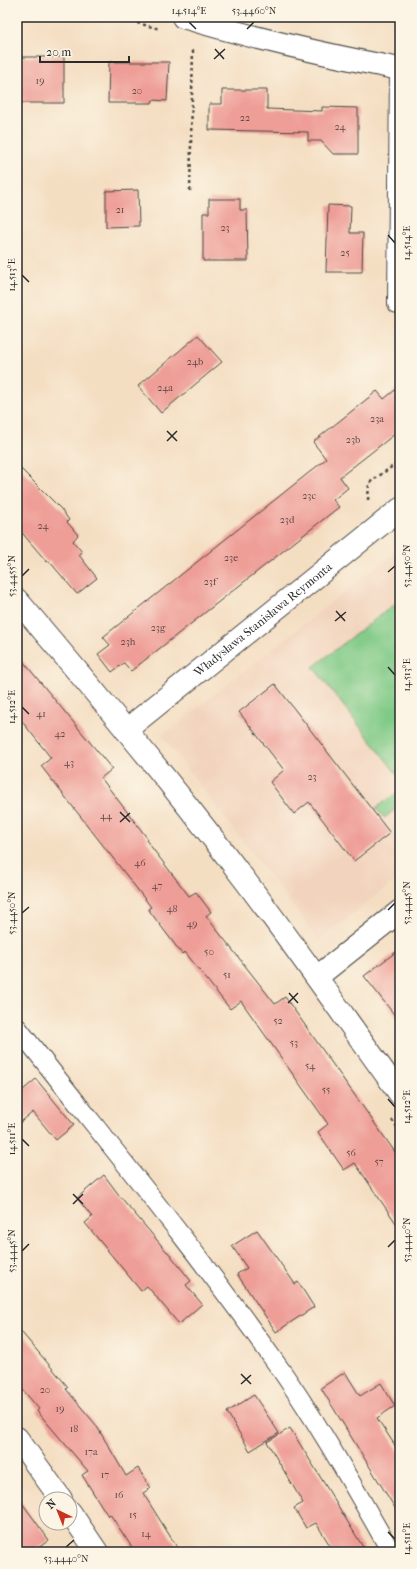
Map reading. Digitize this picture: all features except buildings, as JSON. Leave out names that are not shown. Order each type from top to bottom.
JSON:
[{"type":"street","points":[[183,17],[271,42],[399,69]]},
{"type":"street","name":"Władysława Stanisława Reymonta","points":[[126,730],[400,509]]},
{"type":"street","points":[[17,600],[126,730],[237,870],[400,1094]]},
{"type":"street","points":[[316,977],[400,911]]},
{"type":"street","points":[[17,1438],[55,1491]]},
{"type":"street","points":[[78,1524],[97,1552]]},
{"type":"lane","points":[[397,304],[399,69]]},
{"type":"lane","points":[[17,1027],[218,1284],[272,1356],[322,1431],[391,1552]]},
{"type":"path","points":[[190,191],[193,45]]},
{"type":"shaded area","points":[[400,548],[400,877],[319,940],[162,736]]},
{"type":"green space","points":[[400,600],[400,778],[313,667]]},
{"type":"green space","points":[[400,790],[400,806],[384,818],[376,808]]}]
